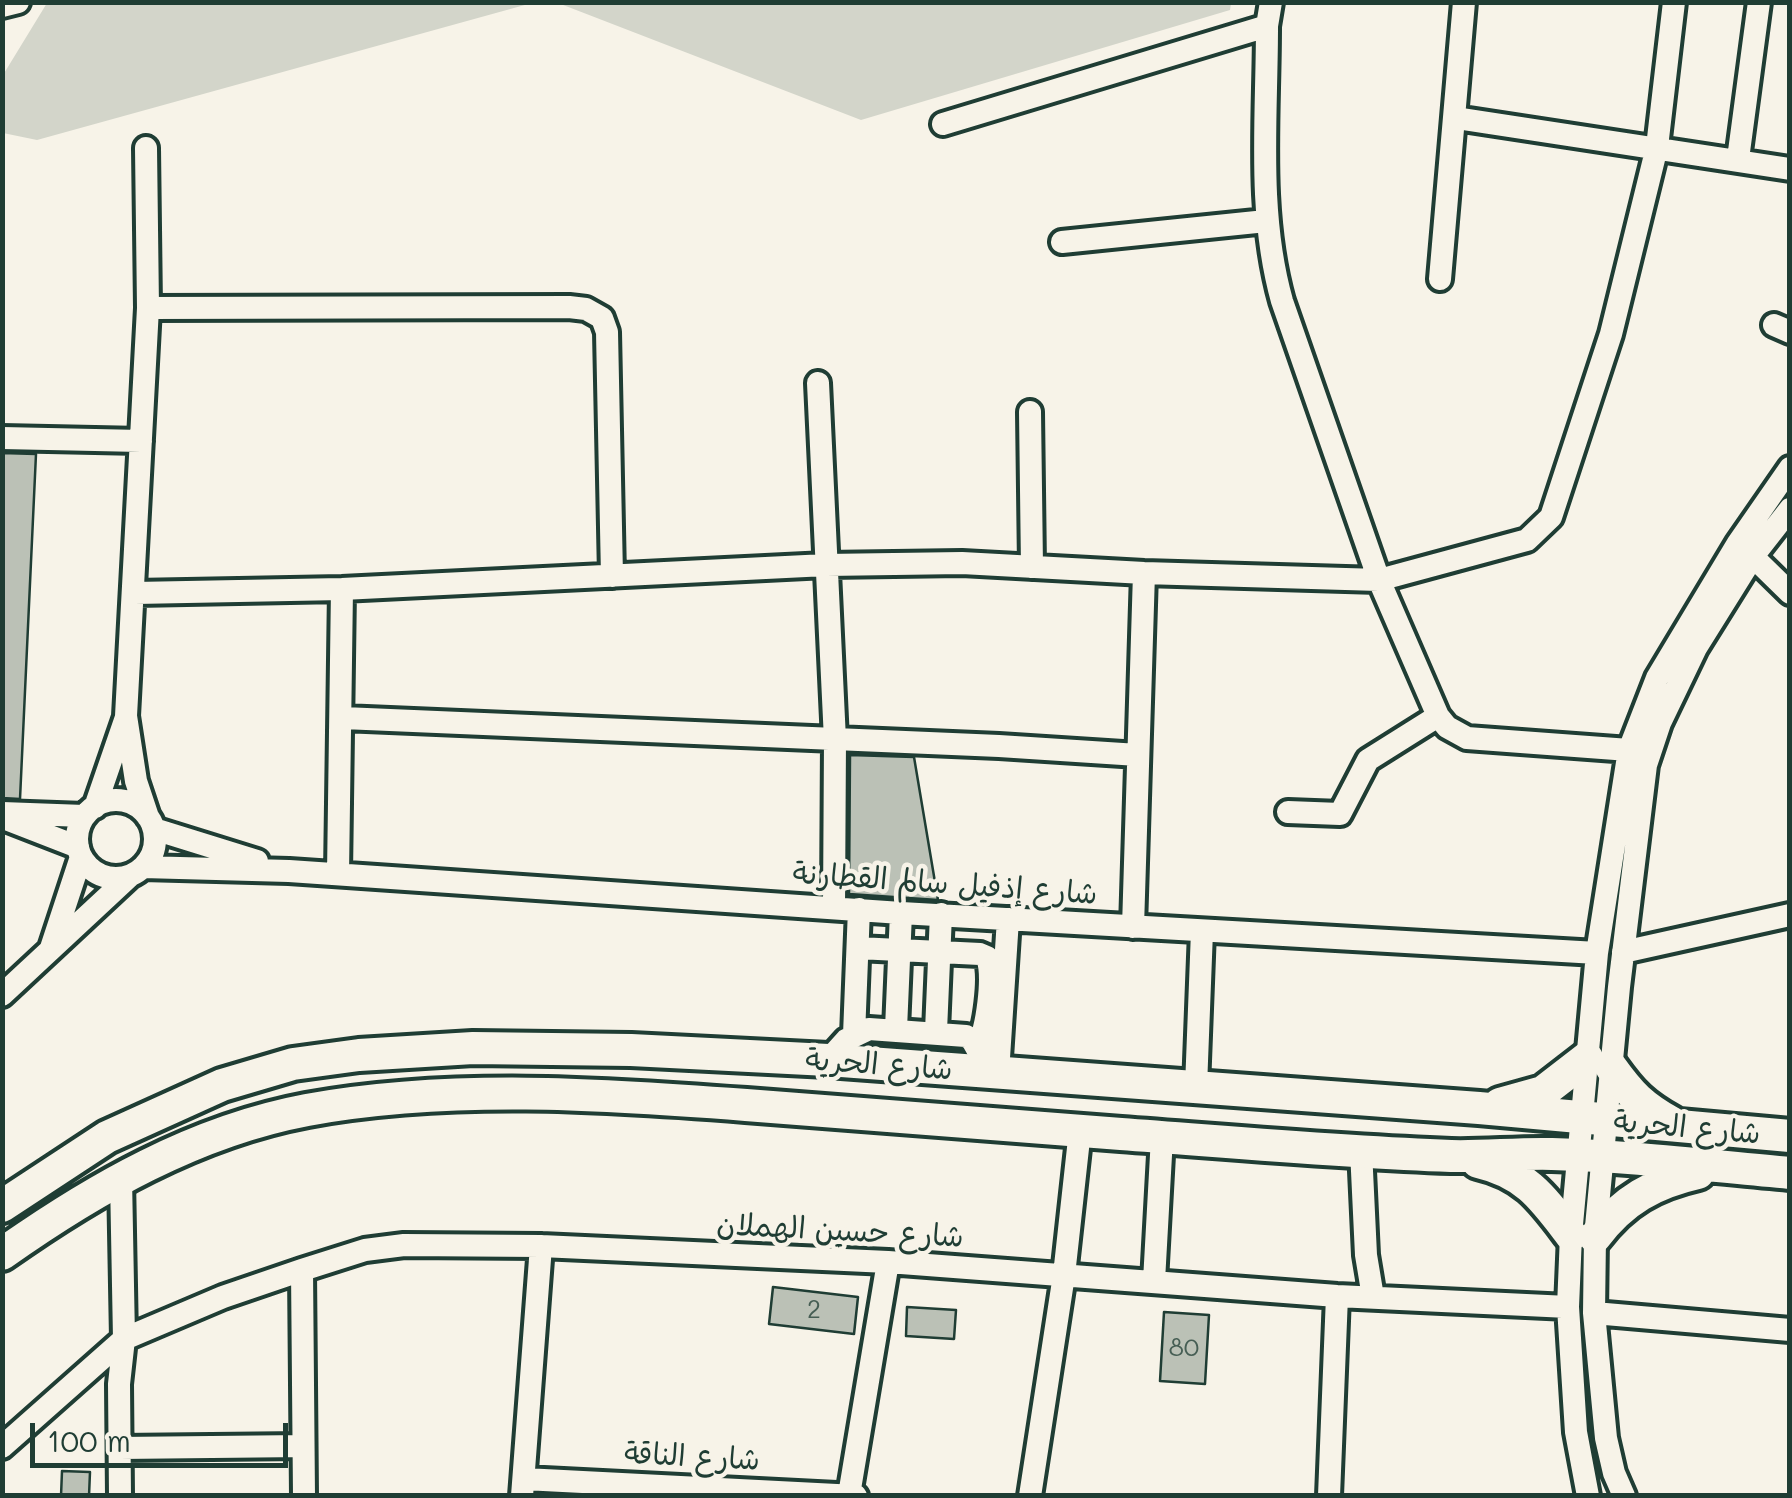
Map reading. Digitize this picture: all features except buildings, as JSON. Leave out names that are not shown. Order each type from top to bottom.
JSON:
[{"type":"highway","name":"شارع الحرية","points":[[2,1206],[107,1137],[222,1085],[294,1064],[359,1054],[473,1048],[988,1064],[1196,1087],[1790,1136]]},
{"type":"highway","points":[[1479,1108],[1526,1099],[1599,1062],[1645,1108],[1680,1128]]},
{"type":"highway","name":"شارع الحرية","points":[[2,1254],[70,1208],[175,1152],[238,1128],[304,1110],[394,1098],[649,1098],[1162,1137],[1454,1156],[1590,1156],[1790,1174]]},
{"type":"highway","points":[[1454,1156],[1499,1166],[1524,1179],[1583,1236],[1641,1192],[1673,1179],[1723,1168]]},
{"type":"street","points":[[2,6],[18,2]]},
{"type":"street","points":[[1271,2],[1267,26],[1268,245],[1282,301],[1379,580],[1438,716],[1467,738],[1638,758]]},
{"type":"street","points":[[1440,278],[1464,2]]},
{"type":"street","points":[[134,593],[342,589],[826,565],[962,563],[1379,580],[1527,540],[1551,517],[1611,334],[1657,147],[1674,2]]},
{"type":"street","points":[[1738,159],[1760,2]]},
{"type":"street","points":[[942,124],[1267,26]]},
{"type":"street","points":[[1456,118],[1790,169]]},
{"type":"street","points":[[2,995],[137,871],[155,843],[136,782],[126,716],[148,308],[146,148]]},
{"type":"street","points":[[1062,242],[1266,222]]},
{"type":"street","points":[[148,308],[569,307],[602,318],[607,332],[612,576]]},
{"type":"street","points":[[818,383],[835,740],[834,907]]},
{"type":"street","points":[[1030,412],[1032,567]]},
{"type":"street","points":[[2,438],[141,442]]},
{"type":"street","points":[[1588,1496],[1576,1432],[1568,1307],[1583,1236],[1599,1062],[1597,952],[1638,758],[1660,723],[1790,468]]},
{"type":"street","points":[[1746,549],[1790,509]]},
{"type":"street","points":[[1746,549],[1790,592]]},
{"type":"street","points":[[1133,927],[1144,573]]},
{"type":"street","points":[[338,874],[342,589]]},
{"type":"street","points":[[50,952],[80,852],[78,831],[90,811],[126,716]]},
{"type":"street","points":[[1288,812],[1340,814],[1368,760],[1438,716]]},
{"type":"street","points":[[343,718],[1138,755]]},
{"type":"street","points":[[1599,1062],[1623,952],[1638,758]]},
{"type":"street","points":[[2,815],[90,811],[108,801],[124,801],[137,807],[151,823]]},
{"type":"street","points":[[2,815],[80,852],[90,868],[103,876],[117,878],[137,871]]},
{"type":"street","name":"شارع إذفيل سالم القطارنة","points":[[151,823],[289,870]]},
{"type":"street","name":"شارع إذفيل سالم القطارنة","points":[[137,871],[289,870],[1133,927],[1597,952]]},
{"type":"street","points":[[854,1035],[860,909]]},
{"type":"street","points":[[896,1029],[901,912]]},
{"type":"street","points":[[936,1031],[941,914]]},
{"type":"street","points":[[1623,952],[1790,915]]},
{"type":"street","points":[[988,1064],[1008,919]]},
{"type":"street","points":[[1196,1087],[1202,931]]},
{"type":"street","points":[[858,948],[980,954],[988,960],[988,1064]]},
{"type":"street","points":[[828,1060],[854,1035],[869,1029],[896,1029],[966,1036],[988,1064]]},
{"type":"street","points":[[1030,1496],[1064,1274],[1080,1130]]},
{"type":"street","points":[[1154,1281],[1162,1137]]},
{"type":"street","points":[[1361,1150],[1366,1254],[1373,1297]]},
{"type":"street","points":[[120,1496],[119,1384],[124,1339],[121,1178]]},
{"type":"street","points":[[1583,1236],[1606,1438],[1624,1496]]},
{"type":"street","name":"شارع حسين الهملان","points":[[2,1448],[124,1339],[222,1297],[302,1270],[365,1250],[404,1245],[541,1246],[888,1262],[1337,1296],[1568,1307]]},
{"type":"street","points":[[523,1487],[541,1246]]},
{"type":"street","points":[[852,1495],[888,1262]]},
{"type":"street","points":[[302,1270],[304,1496]]},
{"type":"street","points":[[1329,1496],[1337,1296]]},
{"type":"street","points":[[1594,1312],[1790,1330]]},
{"type":"street","points":[[120,1448],[302,1446]]},
{"type":"street","name":"شارع الناقة","points":[[523,1487],[852,1495]]},
{"type":"shaded area","points":[[47,2],[532,3],[37,140],[3,133],[3,75]]},
{"type":"shaded area","points":[[558,3],[1231,3],[1230,10],[861,120]]}]
